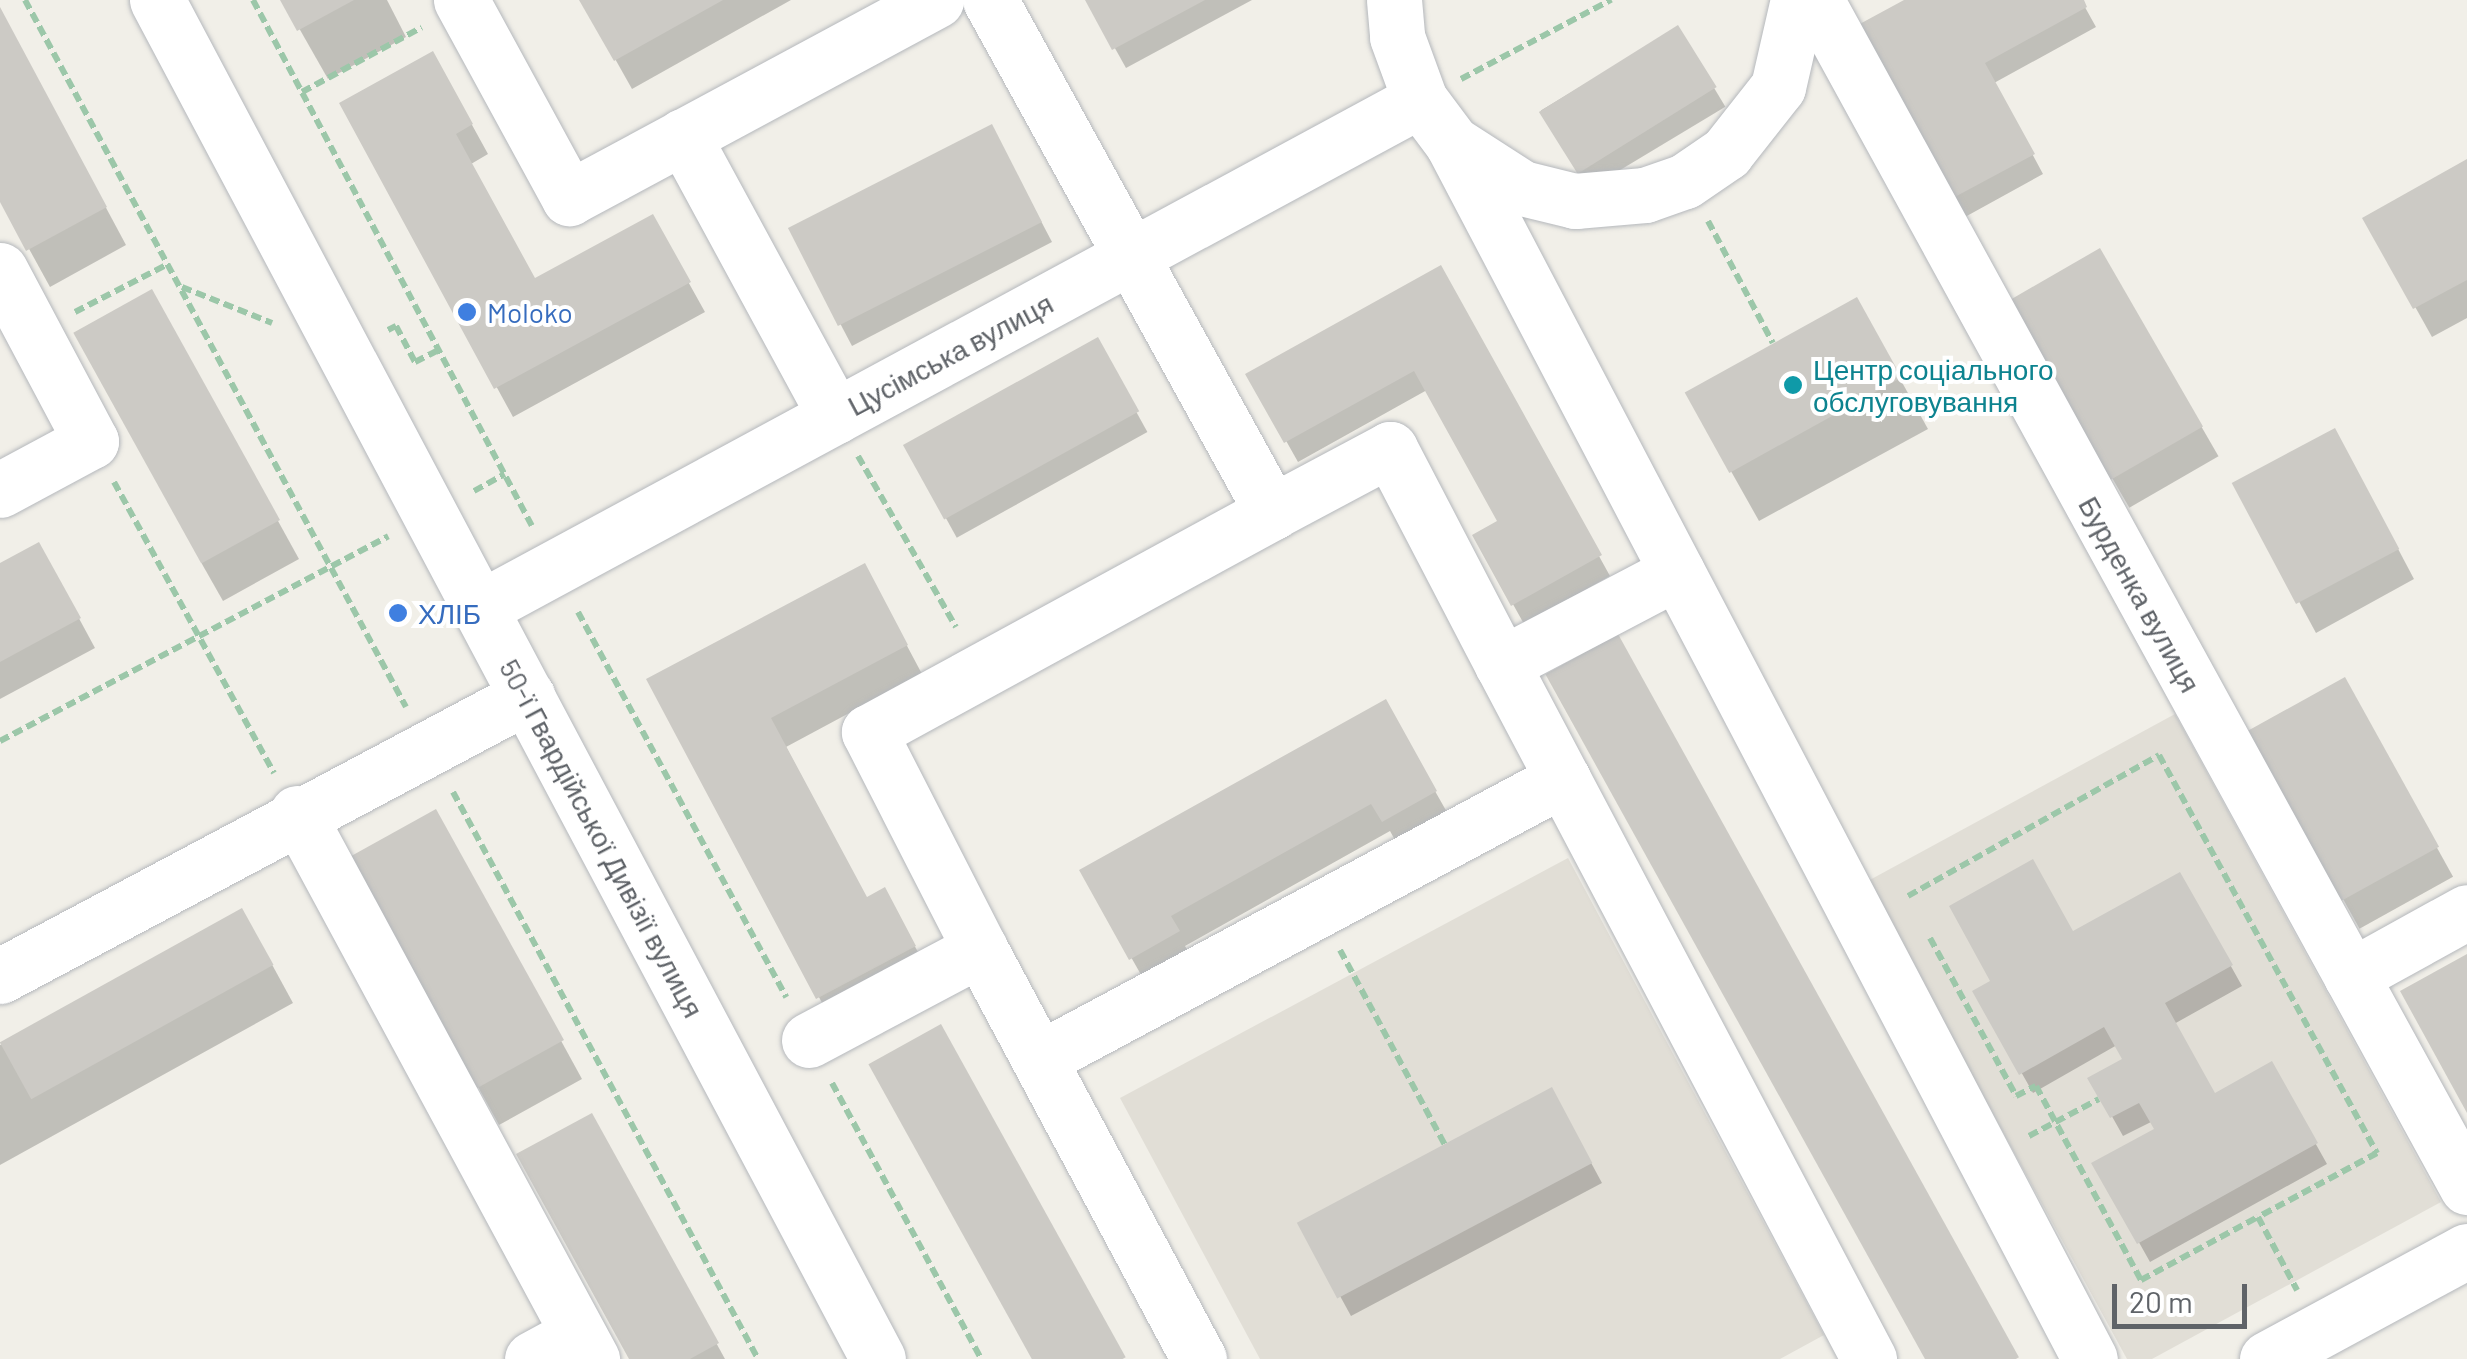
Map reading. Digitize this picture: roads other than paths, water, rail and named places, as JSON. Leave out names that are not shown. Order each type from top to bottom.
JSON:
[{"type":"street","name":"50-ї Гвардійської Дивізії вулиця","points":[[157,0],[366,341],[480,608],[878,1359]]},
{"type":"street","points":[[462,2],[570,198],[936,0]]},
{"type":"street","points":[[990,0],[1134,255],[1272,512]]},
{"type":"street","points":[[1436,121],[1522,188],[1575,201],[1645,195],[1685,180],[1726,153],[1764,112],[1795,34],[1798,0]]},
{"type":"street","name":"Бурденка вулиця","points":[[1816,0],[2467,1187]]},
{"type":"street","points":[[1389,12],[1436,121],[2090,1359]]},
{"type":"street","name":"Цусімська вулиця","points":[[480,608],[1134,255],[1436,121]]},
{"type":"street","points":[[682,136],[835,416]]},
{"type":"street","points":[[0,270],[92,441],[0,490]]},
{"type":"street","points":[[1200,1359],[980,949],[869,732],[1390,449],[1869,1359]]},
{"type":"street","points":[[1502,664],[1677,572]]},
{"type":"street","points":[[0,976],[427,744],[527,696]]},
{"type":"street","points":[[1039,1059],[1563,779]]},
{"type":"street","points":[[296,814],[567,1350]]},
{"type":"street","points":[[2351,976],[2467,912]]},
{"type":"street","points":[[809,1040],[980,949]]},
{"type":"street","points":[[2267,1359],[2467,1251]]},
{"type":"place","name":"Moloko","points":[[467,312]]},
{"type":"place","name":"Центр соціального обслуговування","points":[[1793,385]]},
{"type":"place","name":"ХЛІБ","points":[[398,613]]}]
